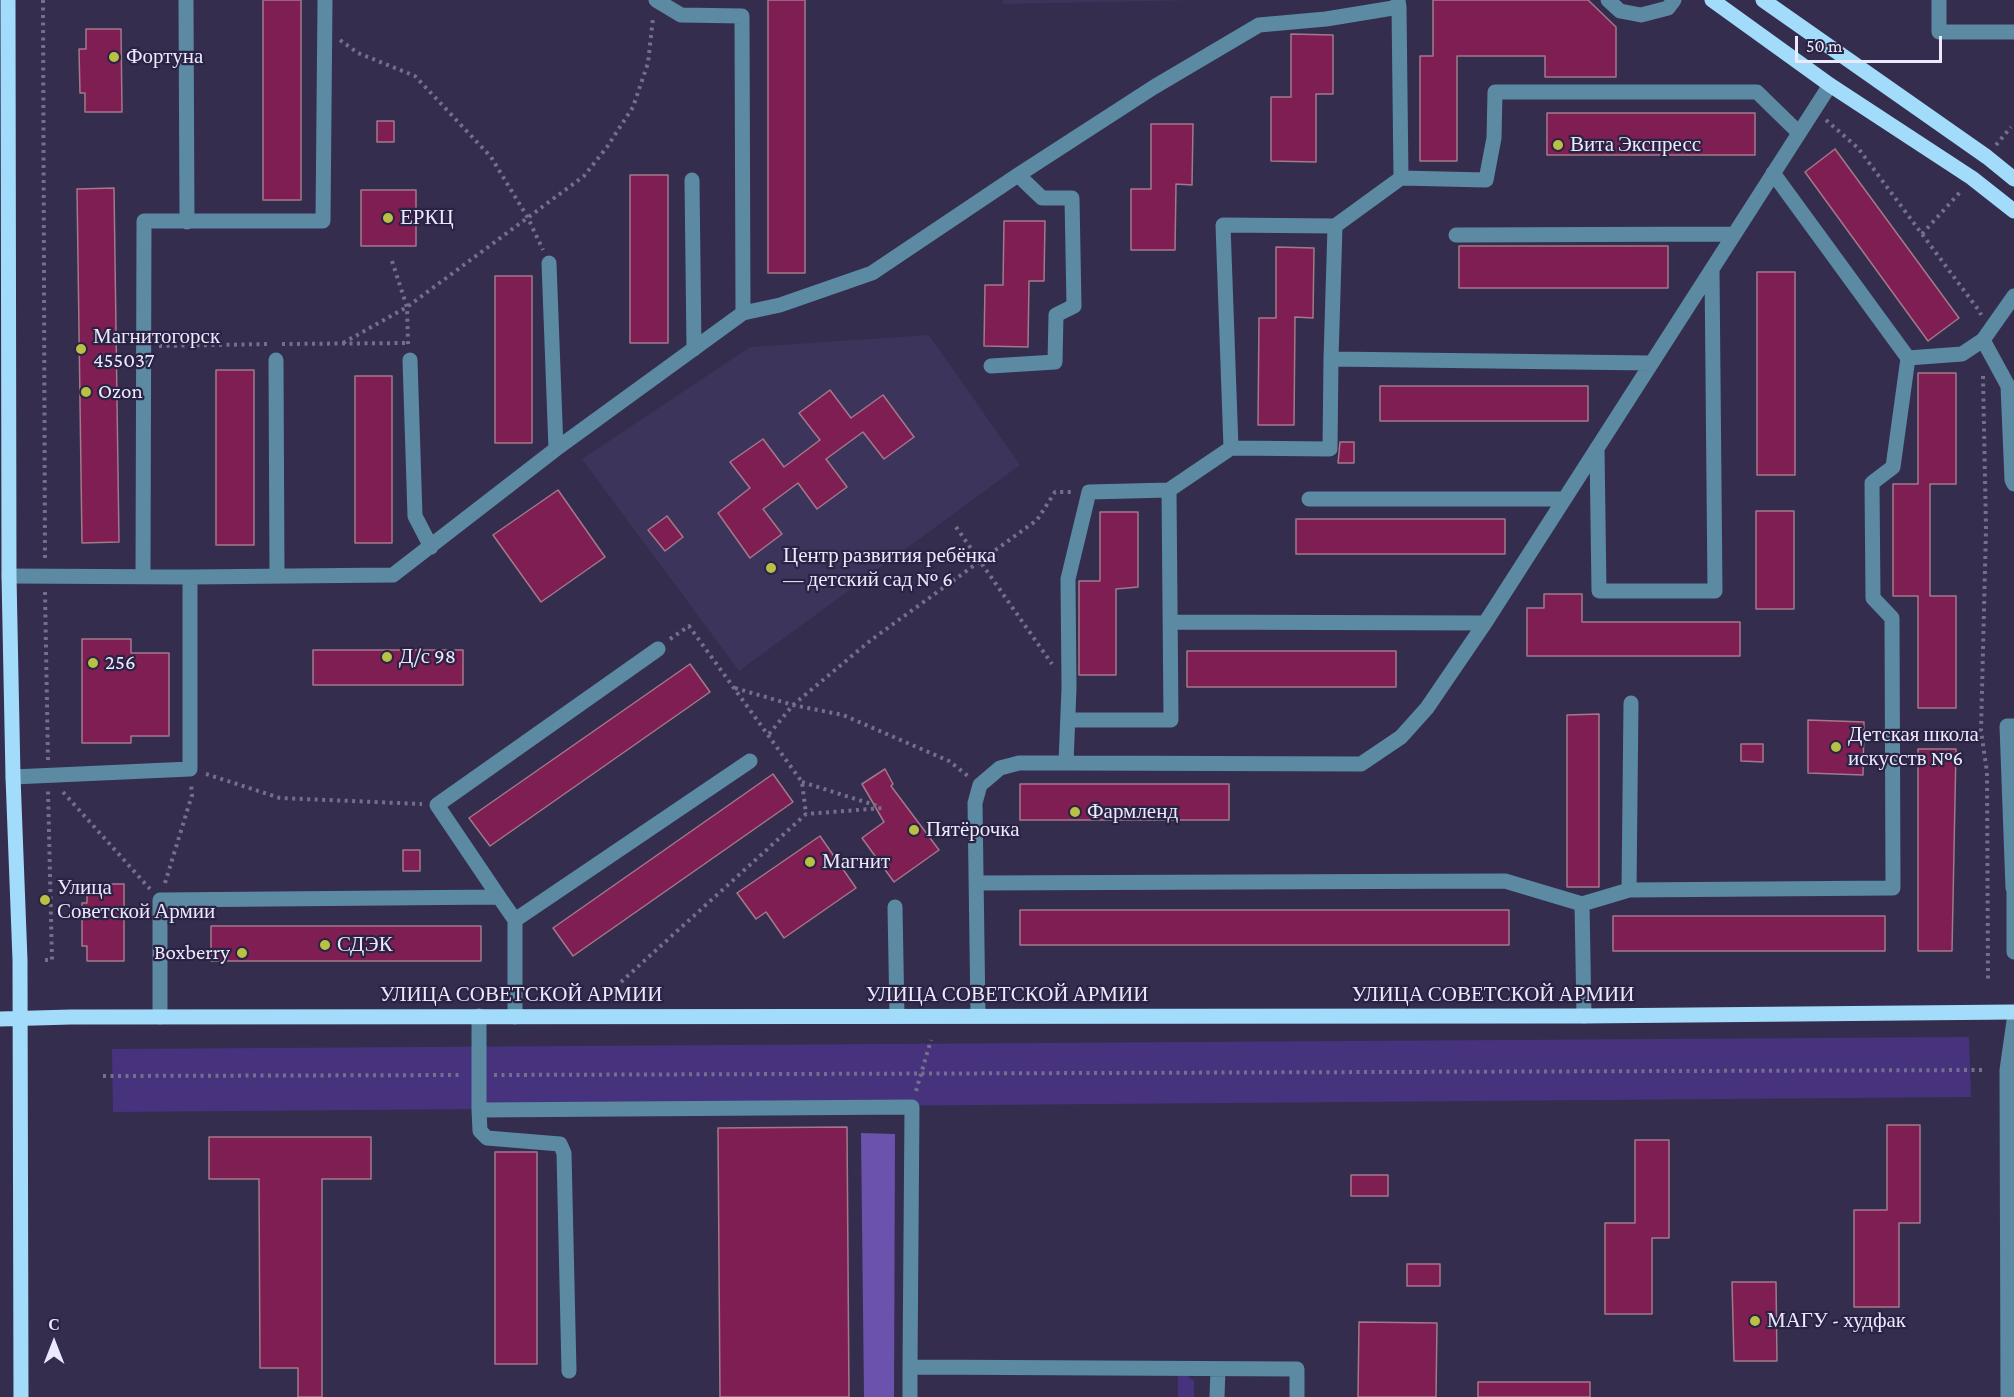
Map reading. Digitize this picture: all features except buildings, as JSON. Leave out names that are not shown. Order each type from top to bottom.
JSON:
[{"type":"main road","points":[[8,0],[9,576],[13,777],[20,948],[21,1397]]},
{"type":"main road","points":[[1712,0],[1830,85],[1972,178],[2014,212]]},
{"type":"main road","points":[[1763,0],[2014,178]]},
{"type":"main road","name":"УЛИЦА СОВЕТСКОЙ АРМИИ","points":[[0,1019],[479,1016],[1584,1016],[2014,1012]]},
{"type":"lane","points":[[186,0],[187,222]]},
{"type":"lane","points":[[143,576],[144,220],[323,221],[325,0]]},
{"type":"lane","points":[[656,0],[681,15],[742,16],[743,313]]},
{"type":"lane","points":[[1608,0],[1620,11],[1641,15],[1668,8],[1674,0]]},
{"type":"lane","points":[[1939,0],[1939,32],[2014,32]]},
{"type":"lane","points":[[9,576],[393,575],[556,449],[743,313],[780,304],[872,273],[1154,87],[1259,26],[1326,19],[1398,3],[1401,178]]},
{"type":"lane","points":[[978,1016],[975,803],[980,785],[1000,768],[1019,763],[1361,764],[1401,737],[1427,708],[1485,623],[1830,85]]},
{"type":"lane","points":[[1231,448],[1222,225],[1335,226],[1401,178],[1486,180],[1494,138],[1495,92],[1757,92],[1799,133]]},
{"type":"lane","points":[[977,883],[1505,881],[1582,904],[1629,890],[1893,888],[1892,618],[1873,598],[1872,483],[1893,467],[1908,358],[1773,173]]},
{"type":"lane","points":[[991,366],[1055,362],[1056,315],[1074,306],[1072,198],[1042,198],[1018,175]]},
{"type":"lane","points":[[692,180],[694,349]]},
{"type":"lane","points":[[1066,763],[1069,720],[1068,579],[1089,492],[1169,490],[1231,448],[1330,449],[1335,226]]},
{"type":"lane","points":[[1456,235],[1734,234]]},
{"type":"lane","points":[[549,263],[556,449]]},
{"type":"lane","points":[[1597,448],[1599,591],[1715,591],[1712,269]]},
{"type":"lane","points":[[1908,358],[1962,354],[1983,340],[2014,296]]},
{"type":"lane","points":[[1983,340],[2008,386],[2012,480],[2014,483]]},
{"type":"lane","points":[[1331,359],[1651,363]]},
{"type":"lane","points":[[276,360],[277,575]]},
{"type":"lane","points":[[410,360],[415,516],[431,547]]},
{"type":"lane","points":[[1069,720],[1171,720],[1169,490]]},
{"type":"lane","points":[[1309,499],[1564,499]]},
{"type":"lane","points":[[13,777],[190,769],[190,577]]},
{"type":"lane","points":[[1171,622],[1485,623]]},
{"type":"lane","points":[[514,1017],[514,920],[437,805],[658,649]]},
{"type":"lane","points":[[1629,890],[1631,703]]},
{"type":"lane","points":[[2014,726],[2007,726],[2014,952]]},
{"type":"lane","points":[[514,920],[750,761]]},
{"type":"lane","points":[[159,1017],[159,900],[499,897]]},
{"type":"lane","points":[[1582,904],[1584,1016]]},
{"type":"lane","points":[[895,907],[897,1016]]},
{"type":"lane","points":[[479,1016],[480,1131],[487,1138],[560,1144],[564,1153],[569,1371]]},
{"type":"lane","points":[[2008,1397],[2007,1070],[2014,1021]]},
{"type":"lane","points":[[480,1110],[912,1107],[910,1397]]},
{"type":"lane","points":[[910,1367],[1297,1369],[1297,1397]]},
{"type":"lane","points":[[1217,1397],[1218,1369]]},
{"type":"path","points":[[43,0],[45,576],[52,960],[45,960]]},
{"type":"path","points":[[343,343],[407,307],[584,176],[607,147],[633,107],[648,63],[656,0]]},
{"type":"path","points":[[325,29],[358,53],[416,76],[491,157],[528,218],[549,263]]},
{"type":"path","points":[[1814,110],[1858,148],[1980,312],[1983,340]]},
{"type":"path","points":[[1922,234],[1972,178]]},
{"type":"path","points":[[392,261],[407,307],[410,360]]},
{"type":"path","points":[[1983,374],[1986,529],[1982,731],[1987,772],[1988,981]]},
{"type":"path","points":[[769,734],[793,705],[871,640],[1036,520],[1055,492],[1089,492]]},
{"type":"path","points":[[956,527],[1069,688]]},
{"type":"path","points":[[658,649],[688,626],[802,782],[806,814]]},
{"type":"path","points":[[735,688],[793,705],[843,715],[949,761],[980,785]]},
{"type":"path","points":[[159,900],[192,795],[190,769],[280,798],[437,805]]},
{"type":"path","points":[[48,776],[159,900]]},
{"type":"path","points":[[621,982],[806,814],[883,808],[802,782]]},
{"type":"path","points":[[912,1107],[931,1040]]},
{"type":"path","points":[[104,1076],[1982,1070]]},
{"type":"shaded area","points":[[1003,0],[1201,0],[1003,4]]},
{"type":"shaded area","name":"Центр развития ребёнка — детский сад № 6","points":[[929,335],[1020,465],[739,671],[582,459],[750,347]]},
{"type":"shaded area","points":[[1969,1037],[1971,1097],[113,1112],[112,1049]]},
{"type":"shaded area","points":[[861,1133],[895,1134],[894,1397],[864,1397]]},
{"type":"shaded area","points":[[1178,1369],[1194,1381],[1194,1397],[1178,1397]]},
{"type":"place","name":"Фортуна","points":[[114,57]]},
{"type":"place","name":"Вита Экспресс","points":[[1558,145]]},
{"type":"place","name":"ЕРКЦ","points":[[388,218]]},
{"type":"place","name":"Магнитогорск 455037","points":[[81,349]]},
{"type":"place","name":"Ozon","points":[[86,392]]},
{"type":"place","name":"Центр развития ребёнка — детский сад № 6","points":[[771,568]]},
{"type":"place","name":"Д/с 98","points":[[387,657]]},
{"type":"place","name":"256","points":[[93,663]]},
{"type":"place","name":"Детская школа искусств №6","points":[[1836,747]]},
{"type":"place","name":"Фармленд","points":[[1075,812]]},
{"type":"place","name":"Пятёрочка","points":[[914,830]]},
{"type":"place","name":"Магнит","points":[[810,862]]},
{"type":"place","name":"Улица Советской Армии","points":[[45,900]]},
{"type":"place","name":"СДЭК","points":[[325,945]]},
{"type":"place","name":"Boxberry","points":[[242,953]]},
{"type":"place","name":"МАГУ - худфак","points":[[1755,1321]]}]
